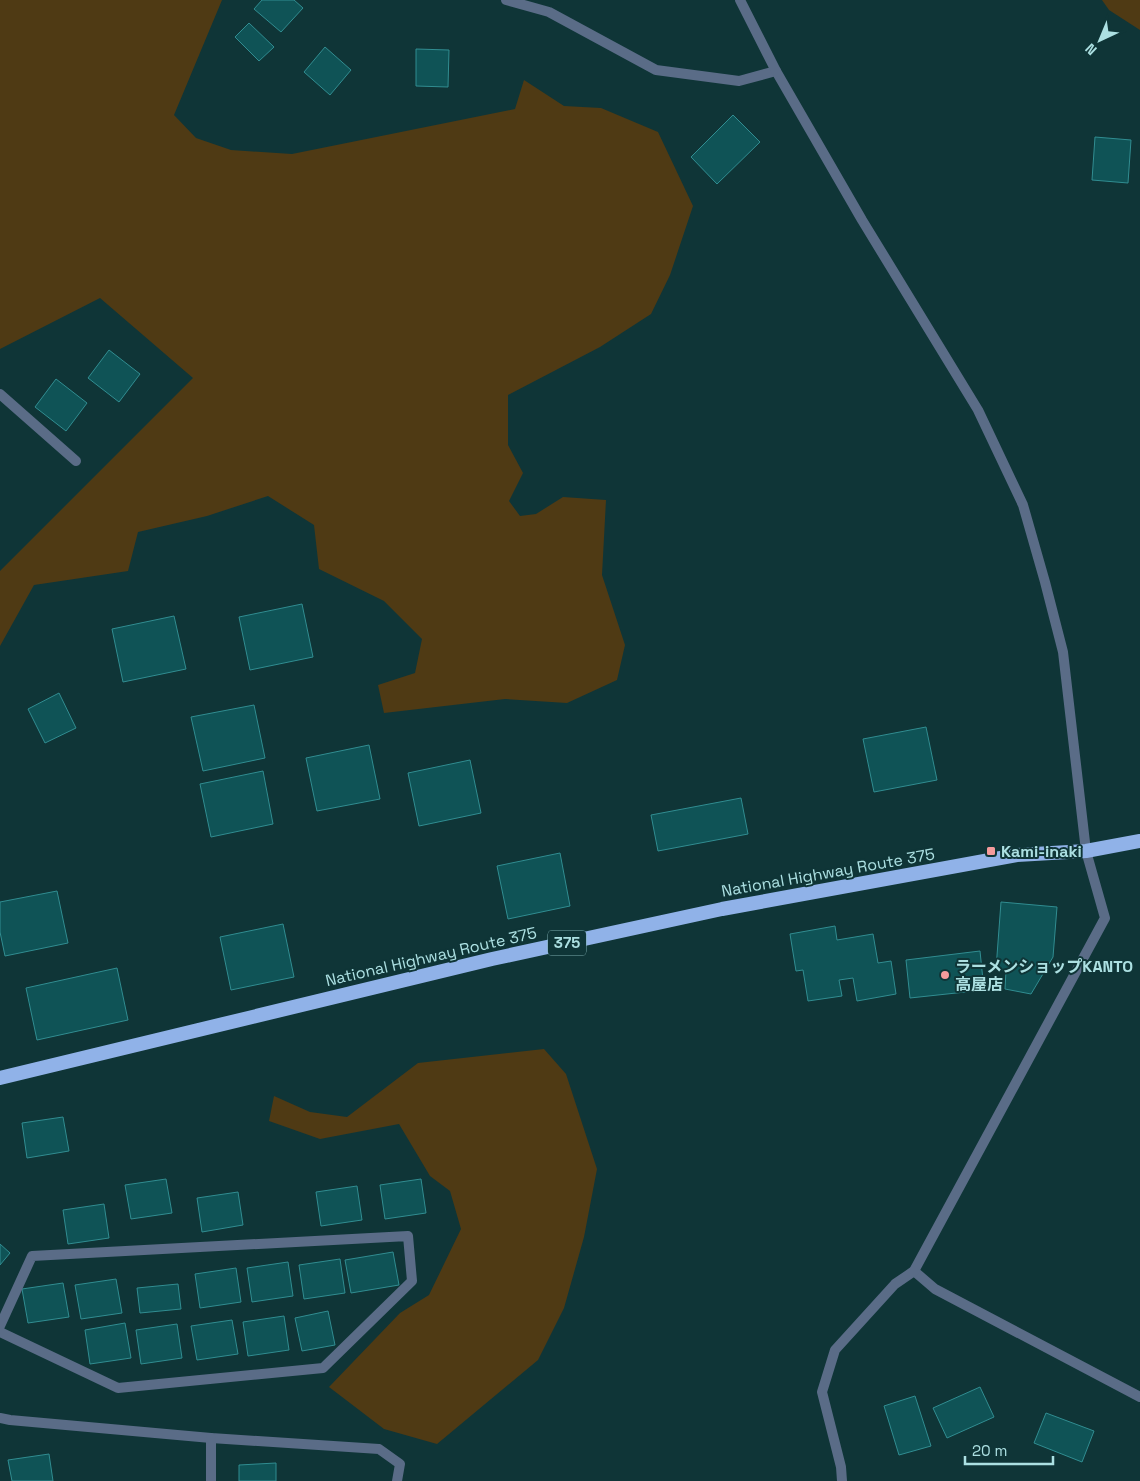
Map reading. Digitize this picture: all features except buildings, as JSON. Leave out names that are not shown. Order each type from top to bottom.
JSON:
[{"type":"highway","name":"National Highway Route 375","points":[[0,1078],[492,959],[722,909],[1017,855],[1086,851],[1140,840]]},
{"type":"street","points":[[506,0],[550,12],[656,70],[739,81],[776,71]]},
{"type":"street","points":[[740,0],[776,71],[862,220],[978,410],[1023,505],[1063,652],[1086,851],[1105,918],[914,1271],[895,1284],[834,1350],[822,1392],[841,1467],[842,1481]]},
{"type":"street","points":[[0,394],[76,461]]},
{"type":"street","points":[[0,1326],[32,1256],[408,1236],[412,1281],[324,1368],[118,1388],[0,1332]]},
{"type":"street","points":[[914,1271],[935,1289],[1140,1397]]},
{"type":"street","points":[[0,1418],[211,1438],[379,1449],[400,1464],[397,1481]]},
{"type":"street","points":[[211,1438],[211,1481]]},
{"type":"shaded area","points":[[0,0],[222,0],[174,115],[196,138],[231,150],[292,154],[515,109],[524,80],[564,106],[601,108],[658,132],[693,206],[670,275],[651,314],[600,347],[508,395],[508,445],[523,473],[509,501],[520,516],[536,514],[563,497],[606,500],[602,575],[625,645],[617,680],[567,703],[505,699],[384,713],[378,685],[415,673],[422,639],[384,601],[319,569],[314,525],[268,496],[207,516],[138,532],[128,571],[34,585],[0,646],[0,571],[193,378],[100,298],[0,349]]},
{"type":"shaded area","points":[[1102,0],[1140,0],[1140,30],[1109,10]]},
{"type":"shaded area","points":[[544,1049],[566,1074],[597,1169],[584,1237],[564,1308],[538,1360],[437,1444],[384,1429],[329,1387],[400,1313],[429,1295],[461,1229],[450,1191],[430,1176],[399,1124],[320,1139],[269,1121],[274,1096],[310,1112],[347,1117],[418,1063]]},
{"type":"place","name":"Kami-inaki","points":[[991,851]]},
{"type":"place","name":"ラーメンショップKANTO 高屋店","points":[[945,975]]}]
